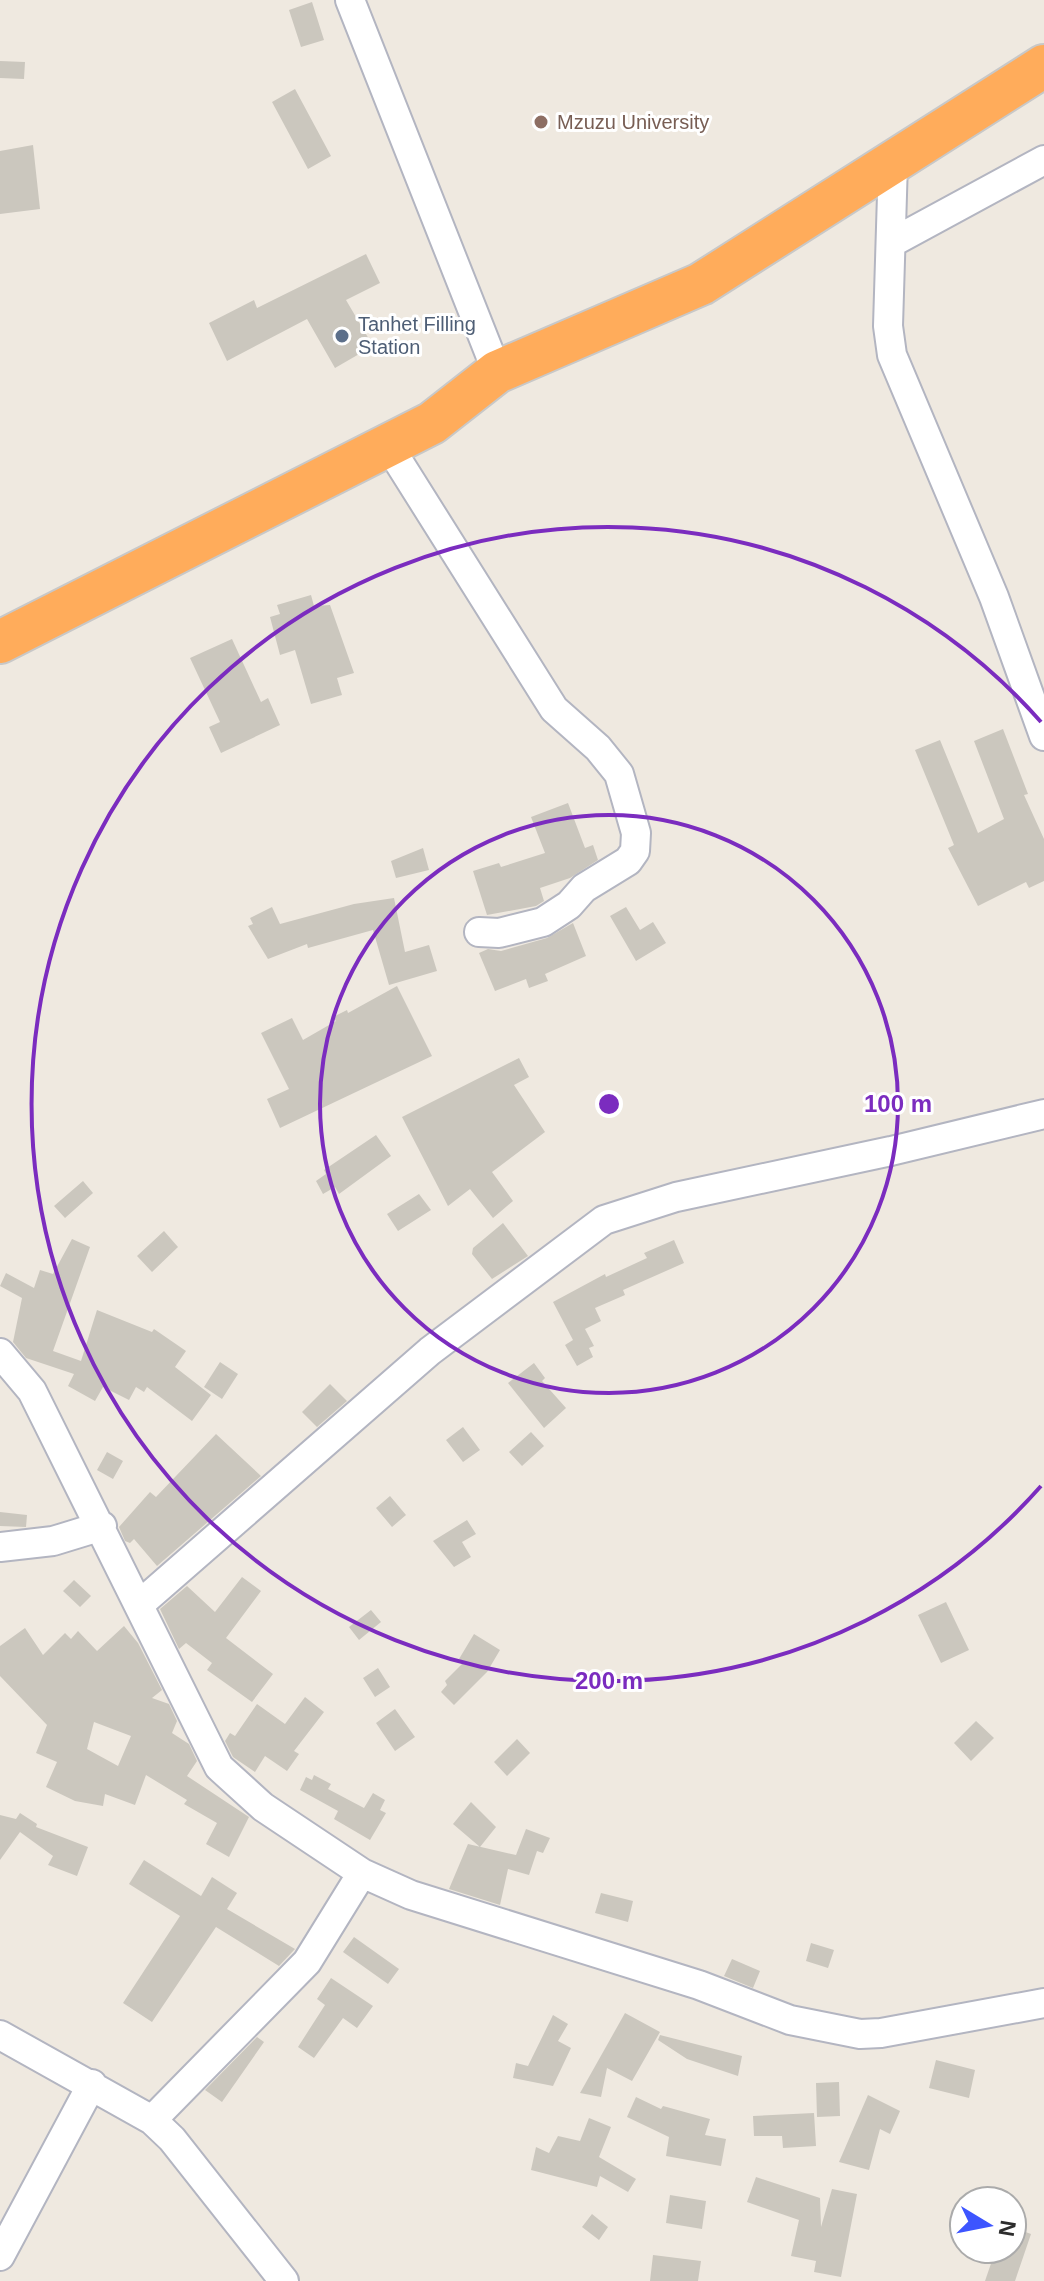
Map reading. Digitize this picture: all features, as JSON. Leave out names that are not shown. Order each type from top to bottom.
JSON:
[{"type":"highway","points":[[0,642],[432,423],[497,372],[701,284],[1043,69]]},
{"type":"street","points":[[350,0],[497,372]]},
{"type":"street","points":[[891,243],[1044,160]]},
{"type":"street","points":[[893,162],[888,326],[892,355],[994,597],[1044,736]]},
{"type":"street","points":[[388,445],[554,709],[598,748],[619,774],[636,833],[635,851],[628,861],[584,888],[556,914],[543,922],[499,933],[479,932]]},
{"type":"street","points":[[140,1604],[430,1351],[604,1220],[676,1197],[891,1151],[1044,1114]]},
{"type":"street","points":[[0,1353],[32,1391],[102,1526],[219,1767],[263,1807],[362,1873],[411,1895],[699,1985],[790,2020],[860,2034],[1044,2003]]},
{"type":"street","points":[[0,1547],[53,1541],[102,1526]]},
{"type":"street","points":[[152,2120],[307,1962],[362,1873]]},
{"type":"street","points":[[0,2035],[152,2120],[172,2139],[284,2281]]},
{"type":"street","points":[[0,2256],[92,2084]]},
{"type":"building","points":[[312,2],[324,40],[301,47],[289,10]]},
{"type":"building","points":[[0,61],[25,62],[24,79],[0,78]]},
{"type":"building","points":[[295,89],[331,156],[308,169],[272,102]]},
{"type":"building","points":[[33,145],[40,209],[0,214],[0,151]]},
{"type":"building","points":[[366,254],[380,283],[346,300],[373,346],[335,368],[307,319],[227,361],[209,323],[254,300],[257,308]]},
{"type":"building","points":[[311,595],[314,606],[330,605],[354,673],[337,678],[342,695],[311,704],[295,650],[280,655],[270,617],[280,614],[277,605]]},
{"type":"building","points":[[232,639],[261,702],[268,698],[280,725],[221,753],[209,727],[220,722],[190,658]]},
{"type":"building","points":[[1003,729],[1028,794],[1024,795],[1044,839],[1044,881],[1029,888],[1026,882],[978,906],[948,848],[954,845],[915,750],[940,740],[978,833],[1004,819],[974,741]]},
{"type":"building","points":[[568,803],[585,848],[593,845],[598,860],[570,878],[540,888],[544,901],[536,906],[487,915],[473,871],[499,863],[501,867],[545,853],[531,817]]},
{"type":"building","points":[[423,848],[429,870],[396,878],[391,861]]},
{"type":"building","points":[[394,898],[405,952],[429,945],[437,971],[389,985],[373,930],[308,948],[307,944],[268,959],[248,926],[253,924],[250,918],[272,907],[280,924],[354,904]]},
{"type":"building","points":[[626,907],[640,930],[653,922],[666,943],[636,961],[610,916]]},
{"type":"building","points":[[573,923],[586,956],[545,974],[548,981],[529,988],[526,979],[495,991],[479,953],[488,949],[501,951],[547,938]]},
{"type":"building","points":[[397,986],[432,1056],[280,1128],[267,1099],[289,1089],[261,1033],[292,1018],[303,1040],[336,1021],[333,1017],[347,1010],[348,1013]]},
{"type":"building","points":[[519,1058],[529,1077],[514,1085],[545,1132],[492,1172],[513,1201],[493,1218],[470,1189],[448,1206],[402,1117]]},
{"type":"building","points":[[376,1135],[391,1156],[339,1194],[335,1187],[323,1194],[316,1181],[326,1174],[324,1170]]},
{"type":"building","points":[[83,1181],[93,1193],[65,1218],[54,1206]]},
{"type":"building","points":[[419,1194],[431,1210],[398,1231],[387,1214]]},
{"type":"building","points":[[503,1223],[528,1256],[492,1279],[472,1254],[473,1248]]},
{"type":"building","points":[[164,1231],[178,1247],[152,1272],[137,1256]]},
{"type":"building","points":[[72,1239],[90,1247],[53,1351],[81,1361],[97,1310],[152,1332],[154,1329],[186,1351],[175,1367],[211,1395],[192,1421],[147,1387],[144,1392],[136,1387],[129,1400],[103,1387],[95,1401],[68,1386],[74,1374],[26,1358],[13,1342],[22,1298],[0,1286],[6,1273],[34,1288],[40,1270],[53,1274]]},
{"type":"building","points":[[674,1240],[684,1263],[623,1290],[625,1295],[595,1308],[601,1321],[585,1329],[594,1346],[589,1348],[593,1357],[577,1366],[565,1345],[573,1340],[553,1302],[605,1274],[606,1277],[647,1258],[644,1253]]},
{"type":"building","points":[[220,1362],[238,1374],[222,1399],[204,1387]]},
{"type":"building","points":[[534,1363],[545,1378],[542,1381],[566,1408],[544,1428],[508,1383]]},
{"type":"building","points":[[330,1384],[347,1401],[317,1427],[302,1412]]},
{"type":"building","points":[[463,1427],[480,1450],[463,1462],[446,1440]]},
{"type":"building","points":[[531,1432],[544,1446],[522,1466],[509,1452]]},
{"type":"building","points":[[216,1434],[261,1476],[157,1566],[134,1539],[130,1543],[125,1541],[119,1527],[150,1492],[156,1497]]},
{"type":"building","points":[[107,1452],[123,1461],[113,1479],[97,1470]]},
{"type":"building","points":[[390,1496],[406,1515],[392,1527],[376,1508]]},
{"type":"building","points":[[0,1512],[27,1515],[26,1527],[0,1526]]},
{"type":"building","points":[[467,1520],[476,1534],[462,1542],[471,1557],[454,1567],[433,1541]]},
{"type":"building","points":[[242,1577],[261,1591],[226,1638],[273,1674],[252,1702],[207,1670],[212,1663],[186,1643],[179,1649],[160,1609],[187,1586],[215,1612]]},
{"type":"building","points":[[74,1580],[91,1596],[80,1607],[63,1591]]},
{"type":"building","points":[[946,1602],[969,1650],[941,1663],[918,1615]]},
{"type":"building","points":[[371,1610],[381,1622],[359,1640],[349,1627]]},
{"type":"building","points":[[124,1626],[138,1643],[162,1690],[152,1698],[169,1704],[177,1721],[172,1733],[189,1744],[197,1761],[187,1776],[249,1817],[229,1857],[206,1844],[217,1823],[184,1804],[187,1800],[146,1775],[135,1805],[105,1794],[103,1806],[75,1801],[46,1787],[57,1762],[36,1753],[47,1725],[0,1676],[0,1646],[25,1628],[43,1655],[65,1633],[71,1639],[78,1631],[97,1651]],"holes":[[[94,1722],[131,1736],[118,1766],[87,1749]]]},
{"type":"building","points":[[474,1634],[500,1650],[487,1672],[454,1705],[441,1692],[447,1685],[445,1681],[464,1662],[459,1659]]},
{"type":"building","points":[[378,1668],[390,1687],[375,1697],[363,1678]]},
{"type":"building","points":[[305,1697],[324,1712],[294,1751],[299,1754],[287,1771],[265,1756],[255,1772],[233,1757],[225,1741],[230,1733],[235,1736],[257,1704],[285,1724]]},
{"type":"building","points":[[395,1709],[415,1737],[395,1751],[376,1723]]},
{"type":"building","points":[[976,1721],[994,1738],[971,1761],[954,1743]]},
{"type":"building","points":[[517,1739],[530,1753],[507,1776],[494,1762]]},
{"type":"building","points":[[314,1775],[331,1784],[328,1789],[364,1808],[373,1793],[385,1800],[380,1810],[386,1813],[370,1840],[334,1819],[338,1811],[300,1790],[306,1777],[312,1780]]},
{"type":"building","points":[[471,1802],[496,1827],[480,1847],[453,1824]]},
{"type":"building","points":[[20,1813],[37,1824],[36,1827],[88,1847],[77,1876],[48,1865],[53,1856],[20,1832],[0,1860],[0,1815],[16,1819]]},
{"type":"building","points":[[526,1829],[550,1838],[543,1853],[537,1851],[529,1875],[508,1869],[500,1905],[449,1889],[468,1844],[516,1855]]},
{"type":"building","points":[[144,1860],[201,1896],[212,1877],[237,1893],[227,1909],[295,1949],[279,1966],[216,1927],[152,2022],[123,2003],[180,1916],[129,1884]]},
{"type":"building","points":[[601,1893],[633,1901],[628,1922],[595,1913]]},
{"type":"building","points":[[354,1937],[399,1969],[388,1984],[343,1952]]},
{"type":"building","points":[[811,1943],[834,1950],[828,1968],[806,1961]]},
{"type":"building","points":[[732,1959],[760,1971],[753,1988],[724,1976]]},
{"type":"building","points":[[331,1978],[373,2006],[357,2028],[343,2018],[314,2058],[298,2047],[325,2005],[317,1999]]},
{"type":"building","points":[[625,2013],[660,2032],[632,2081],[607,2068],[601,2097],[580,2093]]},
{"type":"building","points":[[553,2015],[568,2024],[558,2041],[571,2048],[553,2086],[513,2078],[516,2063],[528,2066]]},
{"type":"building","points":[[660,2035],[742,2056],[738,2076],[687,2059],[658,2040]]},
{"type":"building","points":[[257,2037],[264,2042],[222,2102],[205,2090]]},
{"type":"building","points":[[936,2060],[975,2070],[969,2098],[929,2088]]},
{"type":"building","points":[[839,2082],[840,2116],[817,2117],[816,2083]]},
{"type":"building","points":[[868,2095],[900,2111],[890,2134],[880,2129],[869,2170],[839,2162]]},
{"type":"building","points":[[636,2097],[661,2109],[663,2106],[710,2119],[705,2135],[726,2139],[721,2166],[666,2156],[669,2137],[627,2117]]},
{"type":"building","points":[[814,2113],[816,2146],[783,2148],[782,2136],[754,2136],[753,2116]]},
{"type":"building","points":[[589,2118],[611,2127],[599,2157],[636,2179],[628,2192],[600,2176],[597,2187],[531,2170],[536,2147],[549,2153],[558,2136],[580,2141]]},
{"type":"building","points":[[756,2177],[820,2198],[821,2227],[832,2189],[857,2194],[841,2277],[814,2272],[816,2261],[791,2256],[799,2220],[747,2202]]},
{"type":"building","points":[[670,2195],[706,2201],[702,2229],[666,2223]]},
{"type":"building","points":[[592,2214],[608,2227],[599,2240],[582,2227]]},
{"type":"building","points":[[653,2255],[701,2261],[698,2281],[650,2281]]},
{"type":"building","points":[[990,2265],[1020,2265],[1015,2281],[985,2281]]},
{"type":"place","name":"Mzuzu University","points":[[541,122]]},
{"type":"place","name":"Tanhet Filling Station","points":[[342,336]]}]
